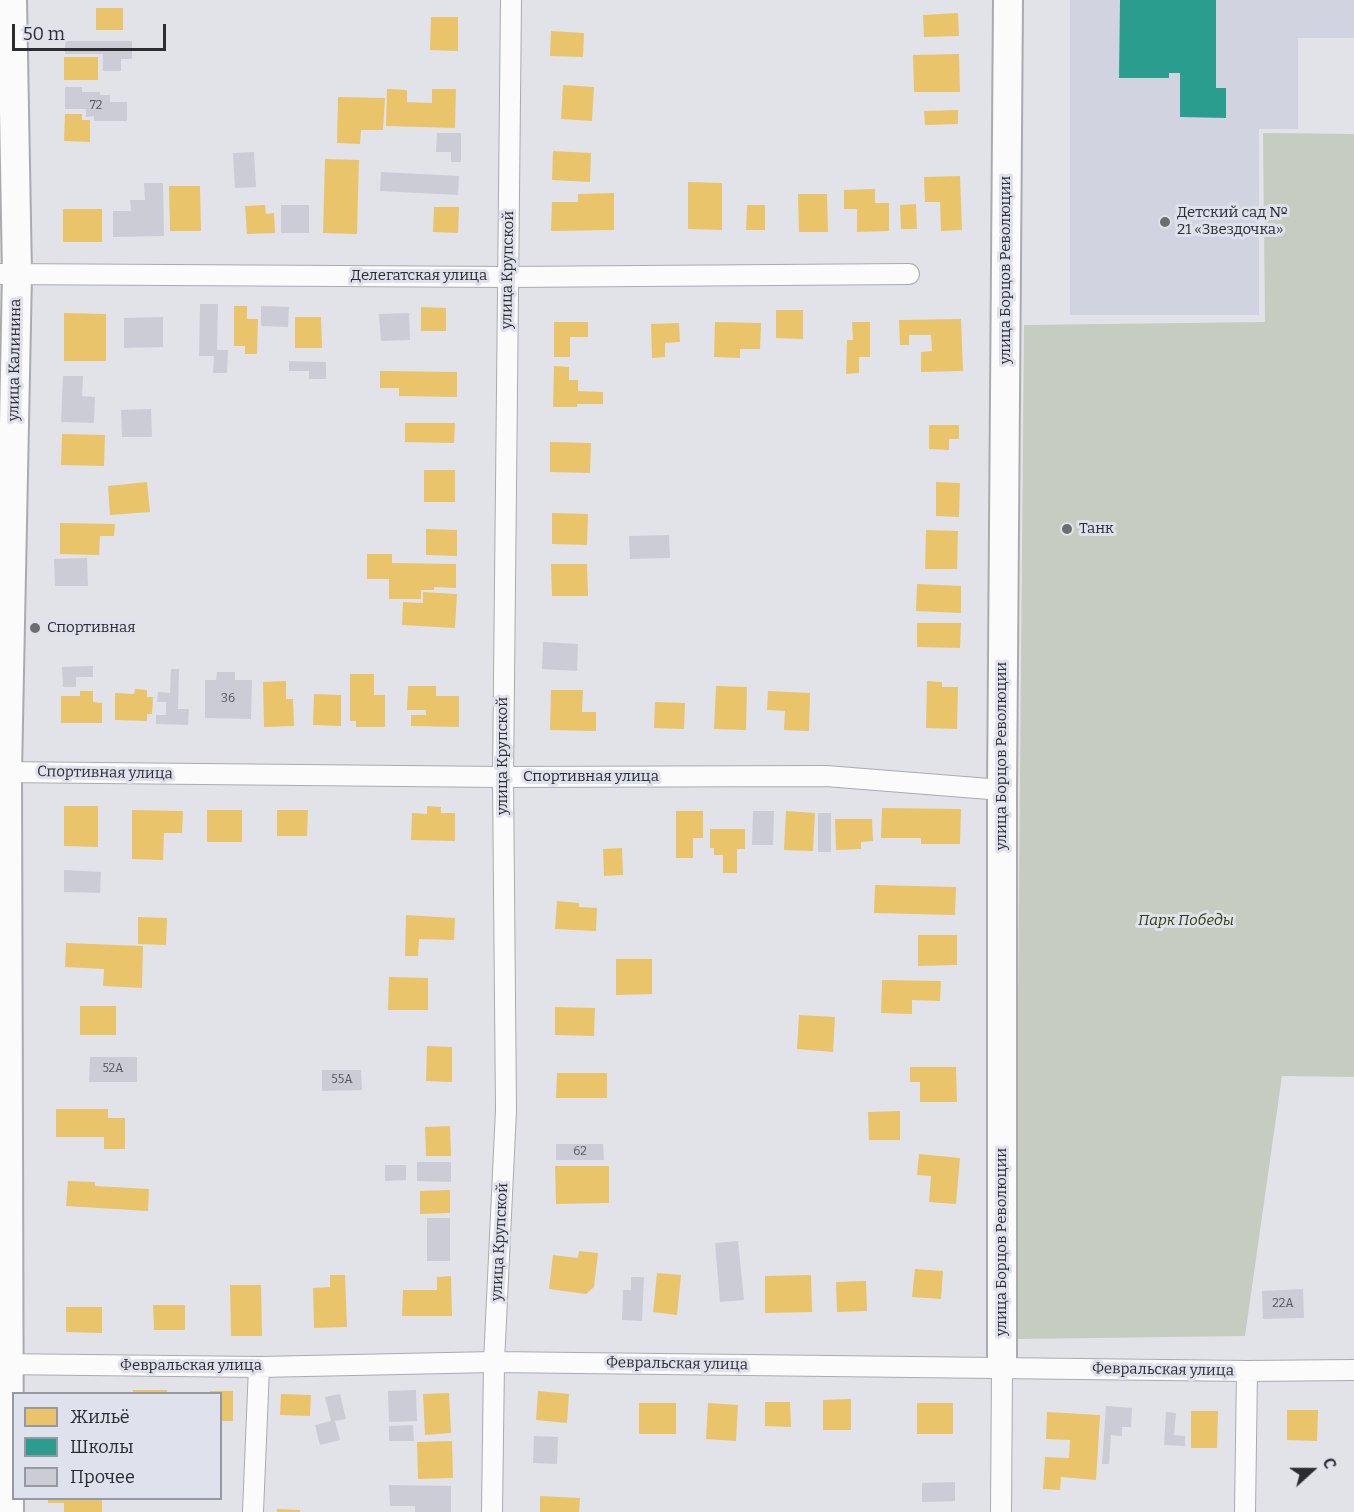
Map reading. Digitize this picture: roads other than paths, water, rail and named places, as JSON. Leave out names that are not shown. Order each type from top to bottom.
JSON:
[{"type":"street","name":"улица Калинина","points":[[9,1512],[4,1364],[3,772],[12,0]]},
{"type":"street","name":"улица Крупской","points":[[492,1512],[494,1362],[506,1110],[503,777],[511,0]]},
{"type":"street","name":"улица Борцов Революции","points":[[1001,1512],[1002,790],[1008,0]]},
{"type":"street","name":"Делегатская улица","points":[[9,274],[508,277],[909,274]]},
{"type":"street","name":"Спортивная улица","points":[[3,772],[503,777],[826,776],[1002,790]]},
{"type":"street","name":"Февральская улица","points":[[4,1364],[259,1366],[494,1362],[1247,1371],[1354,1370]]},
{"type":"street","points":[[253,1512],[259,1366]]},
{"type":"street","points":[[1245,1512],[1247,1371]]},
{"type":"place","name":"Детский сад № 21 «Звездочка»","points":[[1165,222]]},
{"type":"place","name":"Танк","points":[[1067,529]]},
{"type":"place","name":"Спортивная","points":[[35,628]]},
{"type":"park label","name":"Парк Победы","points":[[1186,921]]}]
